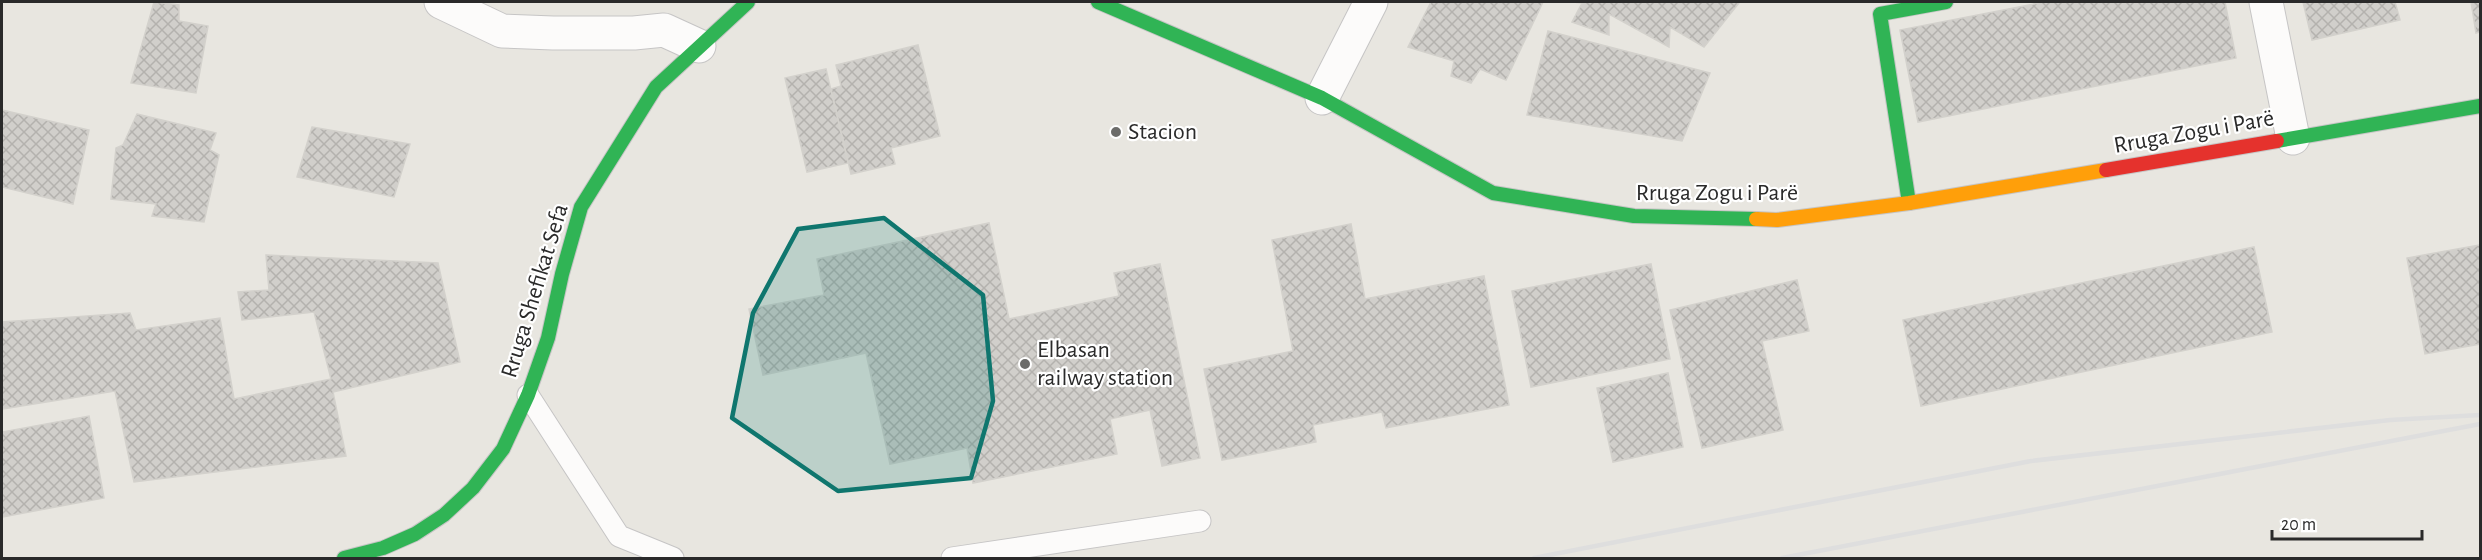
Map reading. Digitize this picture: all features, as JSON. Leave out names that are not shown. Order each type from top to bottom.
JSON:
[{"type":"main road","name":"Rruga Shefikat Sefa","points":[[344,558],[383,548],[415,534],[444,515],[473,488],[503,449],[528,395],[548,338],[562,274],[581,207],[656,87],[748,2]]},
{"type":"main road","name":"Rruga Zogu i Parë","points":[[1098,2],[1322,98],[1493,193],[1634,216],[1777,220],[1909,203],[2481,106]]},
{"type":"main road","points":[[1909,203],[1880,14],[1946,2]]},
{"type":"street","points":[[441,2],[502,31],[553,33],[664,30],[699,46]]},
{"type":"street","points":[[1322,98],[1371,2]]},
{"type":"street","points":[[2266,2],[2293,138]]},
{"type":"lane","points":[[528,395],[619,536],[673,558]]},
{"type":"lane","points":[[952,558],[1200,521]]},
{"type":"highlighted area","points":[[884,218],[983,295],[993,401],[971,478],[838,491],[732,418],[753,313],[798,229]]},
{"type":"building","points":[[154,2],[179,5],[179,21],[208,26],[196,93],[131,83]]},
{"type":"building","points":[[1431,2],[1543,2],[1506,80],[1480,69],[1471,83],[1451,76],[1454,61],[1408,47]]},
{"type":"building","points":[[1573,2],[1739,3],[1704,47],[1670,27],[1669,47],[1609,14],[1609,35],[1572,22],[1582,3]]},
{"type":"building","points":[[2044,2],[2225,2],[2236,58],[1918,122],[1900,30]]},
{"type":"building","points":[[2303,2],[2395,2],[2400,20],[2312,40]]},
{"type":"building","points":[[2471,2],[2480,2],[2480,32],[2476,33]]},
{"type":"building","points":[[1548,31],[1710,73],[1682,141],[1527,115]]},
{"type":"building","points":[[918,45],[940,136],[891,148],[895,164],[851,174],[831,89],[841,86],[836,65]]},
{"type":"building","points":[[826,69],[848,163],[807,172],[785,78]]},
{"type":"building","points":[[2,110],[89,130],[73,204],[2,187]]},
{"type":"building","points":[[137,114],[216,133],[210,150],[219,155],[204,222],[152,216],[156,204],[111,199],[116,148],[123,145]]},
{"type":"building","points":[[312,127],[410,144],[394,197],[297,177]]},
{"type":"building","name":"Elbasan railway station","points":[[989,223],[1009,319],[1119,296],[1114,273],[1160,264],[1200,458],[1162,466],[1150,410],[1110,419],[1117,454],[973,483],[967,448],[890,464],[866,353],[763,375],[749,309],[824,295],[817,259]]},
{"type":"building","points":[[1351,224],[1365,299],[1484,276],[1509,405],[1386,428],[1382,412],[1313,425],[1316,442],[1222,460],[1204,369],[1293,351],[1272,240]]},
{"type":"building","points":[[2480,245],[2480,344],[2425,354],[2407,258]]},
{"type":"building","points":[[2254,247],[2272,332],[1921,406],[1903,320]]},
{"type":"building","points":[[266,255],[438,263],[460,362],[333,392],[346,456],[134,482],[115,391],[2,409],[2,322],[130,313],[136,330],[220,318],[234,399],[331,379],[314,312],[242,320],[238,292],[269,290]]},
{"type":"building","points":[[1651,264],[1670,359],[1531,387],[1512,291]]},
{"type":"building","points":[[1797,280],[1809,331],[1762,341],[1783,430],[1702,448],[1670,310]]},
{"type":"building","points":[[1668,373],[1683,447],[1613,462],[1597,388]]},
{"type":"building","points":[[89,416],[104,498],[2,517],[2,432]]},
{"type":"railway","points":[[1534,558],[2031,461],[2390,420],[2480,415]]},
{"type":"railway","points":[[1782,558],[2480,424]]},
{"type":"traffic: fast","points":[[344,558],[383,548],[415,534],[444,515],[473,488],[503,449],[528,395],[548,338],[562,274],[581,207],[656,87],[748,2]]},
{"type":"traffic: fast","points":[[1098,2],[1322,98],[1493,193],[1634,216],[1756,219]]},
{"type":"traffic: fast","points":[[1909,203],[1880,14],[1946,2]]},
{"type":"traffic: fast","points":[[2277,141],[2480,106]]},
{"type":"traffic: slow","points":[[1756,219],[1777,220],[1909,203],[2106,170]]},
{"type":"traffic: jam","points":[[2106,170],[2277,141]]},
{"type":"place","name":"Stacion","points":[[1116,132]]},
{"type":"place","name":"Elbasan railway station","points":[[1025,364]]}]
